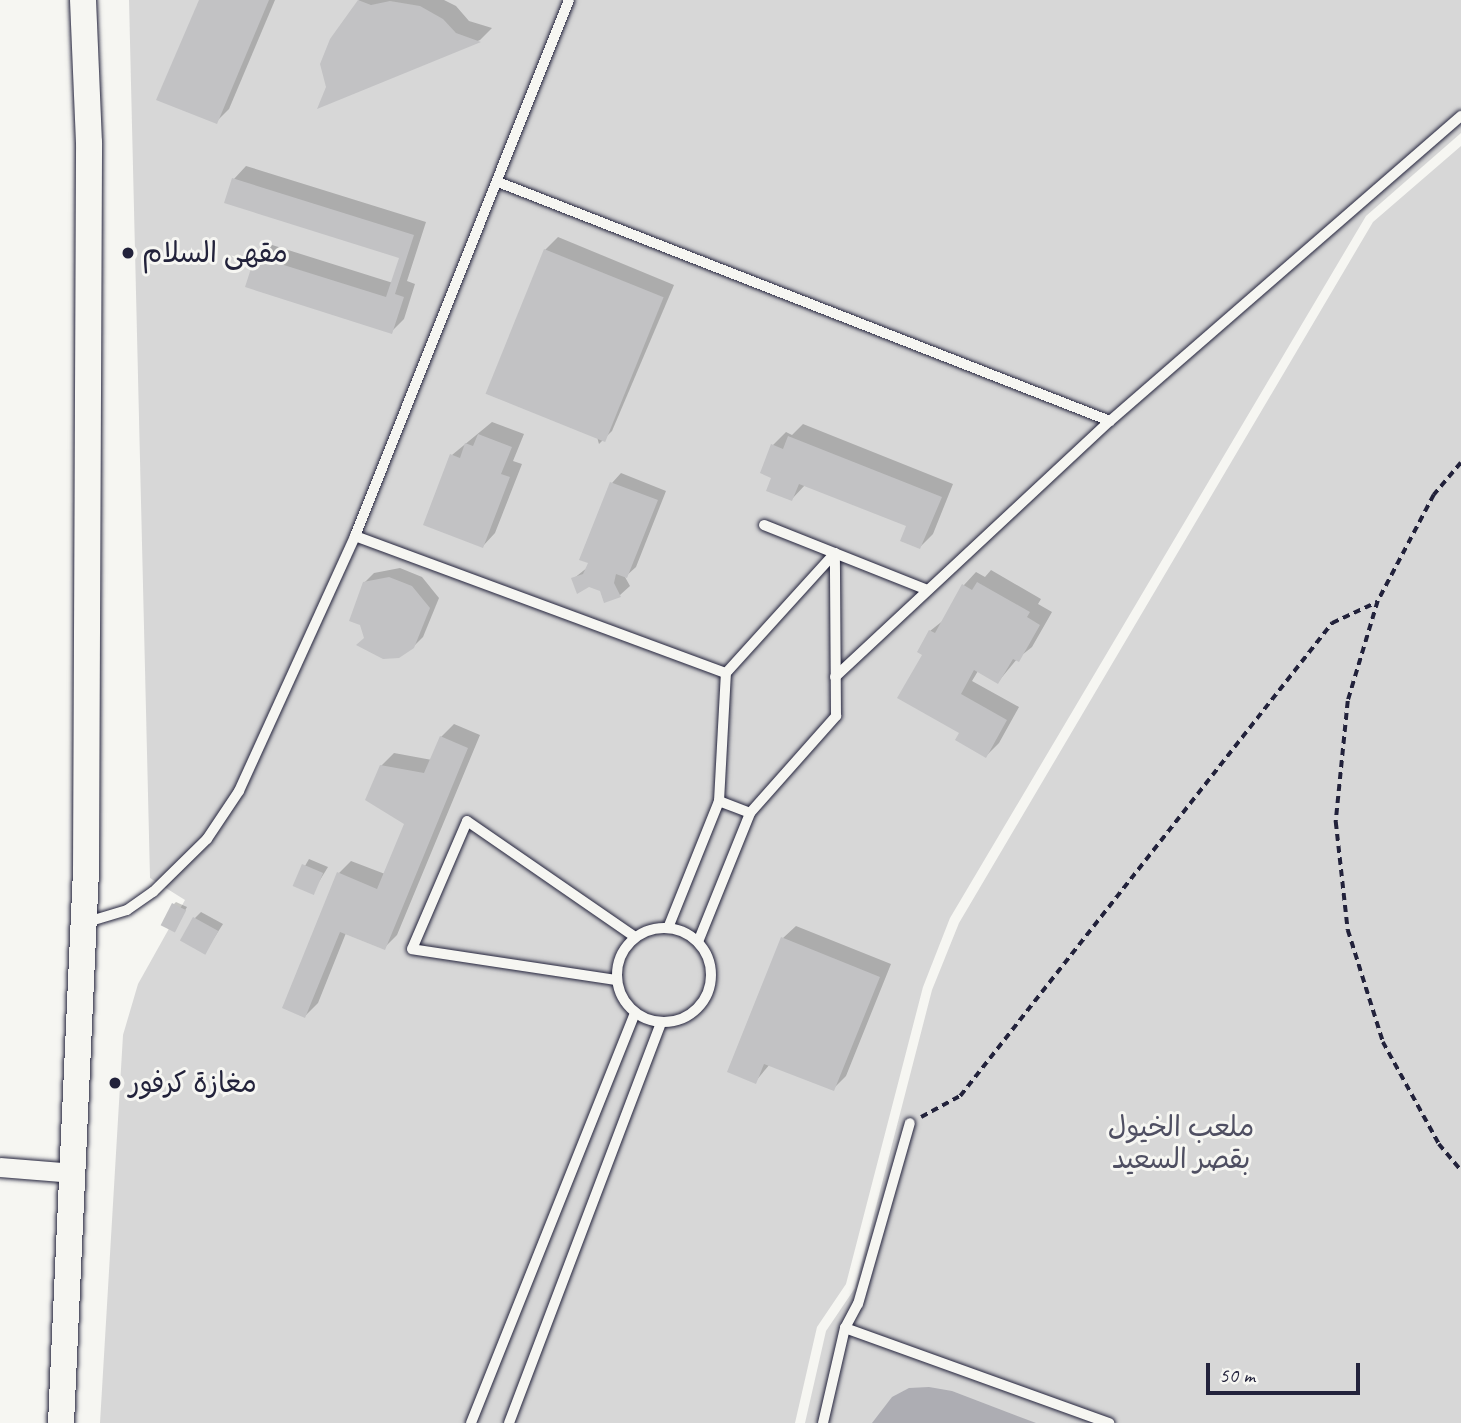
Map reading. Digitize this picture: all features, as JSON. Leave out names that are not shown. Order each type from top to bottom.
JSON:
[{"type":"street","points":[[61,1423],[84,923],[89,143],[83,0]]},
{"type":"street","points":[[0,1167],[74,1173]]},
{"type":"lane","points":[[84,923],[127,910],[153,892],[206,839],[239,791],[355,536],[569,0]]},
{"type":"lane","points":[[835,677],[1110,421],[1461,116]]},
{"type":"lane","points":[[498,183],[1110,421]]},
{"type":"lane","points":[[764,525],[927,590]]},
{"type":"lane","points":[[355,536],[726,673]]},
{"type":"lane","points":[[667,928],[719,801],[726,673],[835,553]]},
{"type":"lane","points":[[698,942],[750,813],[836,716],[835,553]]},
{"type":"lane","points":[[719,801],[750,813]]},
{"type":"lane","points":[[616,980],[412,949],[467,821],[635,937]]},
{"type":"lane","points":[[667,928],[683,931],[698,942],[711,965],[712,983],[705,1000],[692,1015],[678,1021],[661,1023],[635,1013],[623,999],[616,980],[618,963],[625,947],[635,937],[651,930],[667,928]]},
{"type":"lane","points":[[471,1423],[635,1013]]},
{"type":"lane","points":[[509,1423],[661,1023]]},
{"type":"lane","points":[[823,1423],[845,1328],[858,1304],[910,1123]]},
{"type":"lane","points":[[845,1328],[1109,1423]]},
{"type":"path","points":[[1461,463],[1434,495],[1378,601],[1348,701],[1336,822],[1348,930],[1382,1042],[1439,1144],[1461,1170]]},
{"type":"path","points":[[910,1123],[960,1096],[1332,623],[1378,601]]},
{"type":"green space","points":[[129,0],[1461,0],[1461,133],[1366,216],[950,918],[923,987],[846,1284],[817,1327],[795,1423],[100,1423],[123,1035],[138,984],[185,900],[150,878]]},
{"type":"green space","name":"ملعب الخيول بقصر السعيد","points":[[1461,146],[1461,1423],[805,1423],[826,1331],[855,1288],[932,990],[959,923],[1373,222]]},
{"type":"shaded area","points":[[929,1387],[952,1391],[1036,1423],[872,1423],[892,1397],[909,1388]]},
{"type":"building","points":[[199,0],[269,0],[217,124],[156,100]]},
{"type":"building","points":[[358,0],[371,5],[390,1],[420,6],[443,19],[456,33],[481,42],[317,109],[326,87],[320,64],[330,39]]},
{"type":"building","points":[[232,178],[414,235],[395,294],[404,297],[392,334],[245,287],[255,256],[386,297],[399,258],[224,203]]},
{"type":"building","points":[[544,249],[664,297],[605,442],[486,394]]},
{"type":"building","points":[[478,434],[512,447],[501,474],[510,477],[483,548],[423,525],[450,454],[460,458],[465,443],[473,446]]},
{"type":"building","points":[[788,436],[942,497],[920,549],[900,541],[906,526],[799,484],[792,501],[766,491],[771,478],[760,473],[771,444],[783,449]]},
{"type":"building","points":[[610,482],[658,500],[627,578],[616,574],[614,583],[621,597],[604,603],[600,591],[589,587],[577,594],[571,578],[583,574],[588,563],[579,560]]},
{"type":"building","points":[[389,577],[412,586],[430,608],[414,648],[399,658],[383,659],[356,645],[364,638],[360,625],[349,621],[363,582]]},
{"type":"building","points":[[977,582],[1030,612],[1027,617],[1040,625],[1019,662],[1013,659],[998,684],[974,670],[961,694],[1007,720],[986,758],[955,740],[959,733],[897,698],[922,655],[917,652],[929,630],[935,633],[962,584],[972,590]]},
{"type":"building","points":[[440,736],[468,748],[385,950],[340,932],[305,1018],[282,1008],[337,872],[377,889],[404,824],[365,800],[380,765],[424,773]]},
{"type":"building","points":[[302,864],[323,873],[314,895],[293,886]]},
{"type":"building","points":[[172,903],[186,910],[175,933],[161,925]]},
{"type":"building","points":[[193,917],[218,931],[205,955],[180,941]]},
{"type":"building","points":[[781,937],[880,977],[834,1091],[764,1064],[756,1084],[727,1072]]},
{"type":"place","name":"مقهى السلام","points":[[128,253]]},
{"type":"place","name":"مغازة كرفور","points":[[115,1083]]}]
